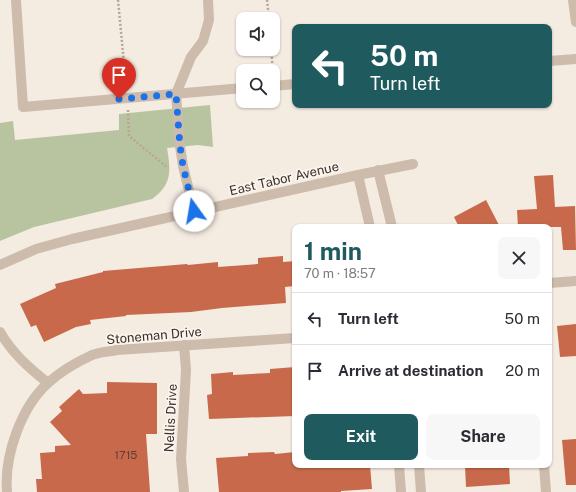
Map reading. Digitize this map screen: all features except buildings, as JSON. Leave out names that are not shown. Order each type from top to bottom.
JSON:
[{"type":"street","points":[[16,0],[23,107],[236,89]]},
{"type":"street","points":[[194,211],[183,166],[176,94],[191,57],[204,41],[209,20],[208,0]]},
{"type":"street","points":[[573,0],[576,22]]},
{"type":"street","points":[[552,61],[576,59]]},
{"type":"street","points":[[280,85],[292,84]]},
{"type":"street","name":"East Tabor Avenue","points":[[0,265],[36,249],[72,239],[378,170],[413,164]]},
{"type":"street","points":[[378,170],[391,224]]},
{"type":"street","points":[[358,175],[369,224]]},
{"type":"street","points":[[552,283],[576,281]]},
{"type":"street","points":[[0,332],[13,352],[26,366],[48,383]]},
{"type":"street","name":"Stoneman Drive","points":[[7,492],[6,485],[10,453],[20,424],[35,398],[48,383],[91,355],[117,350],[292,338]]},
{"type":"street","name":"Nellis Drive","points":[[184,345],[186,370],[181,459],[184,492]]},
{"type":"street","points":[[399,468],[401,492]]},
{"type":"street","points":[[419,468],[421,492]]},
{"type":"street","points":[[544,468],[546,492]]},
{"type":"path","points":[[267,0],[268,12]]},
{"type":"green space","points":[[210,105],[213,147],[198,145],[167,148],[169,171],[167,183],[159,194],[152,199],[34,227],[0,241],[0,123],[13,121],[15,140],[119,130],[119,114]]},
{"type":"route","points":[[119,99],[176,94],[183,166],[194,211]]}]
